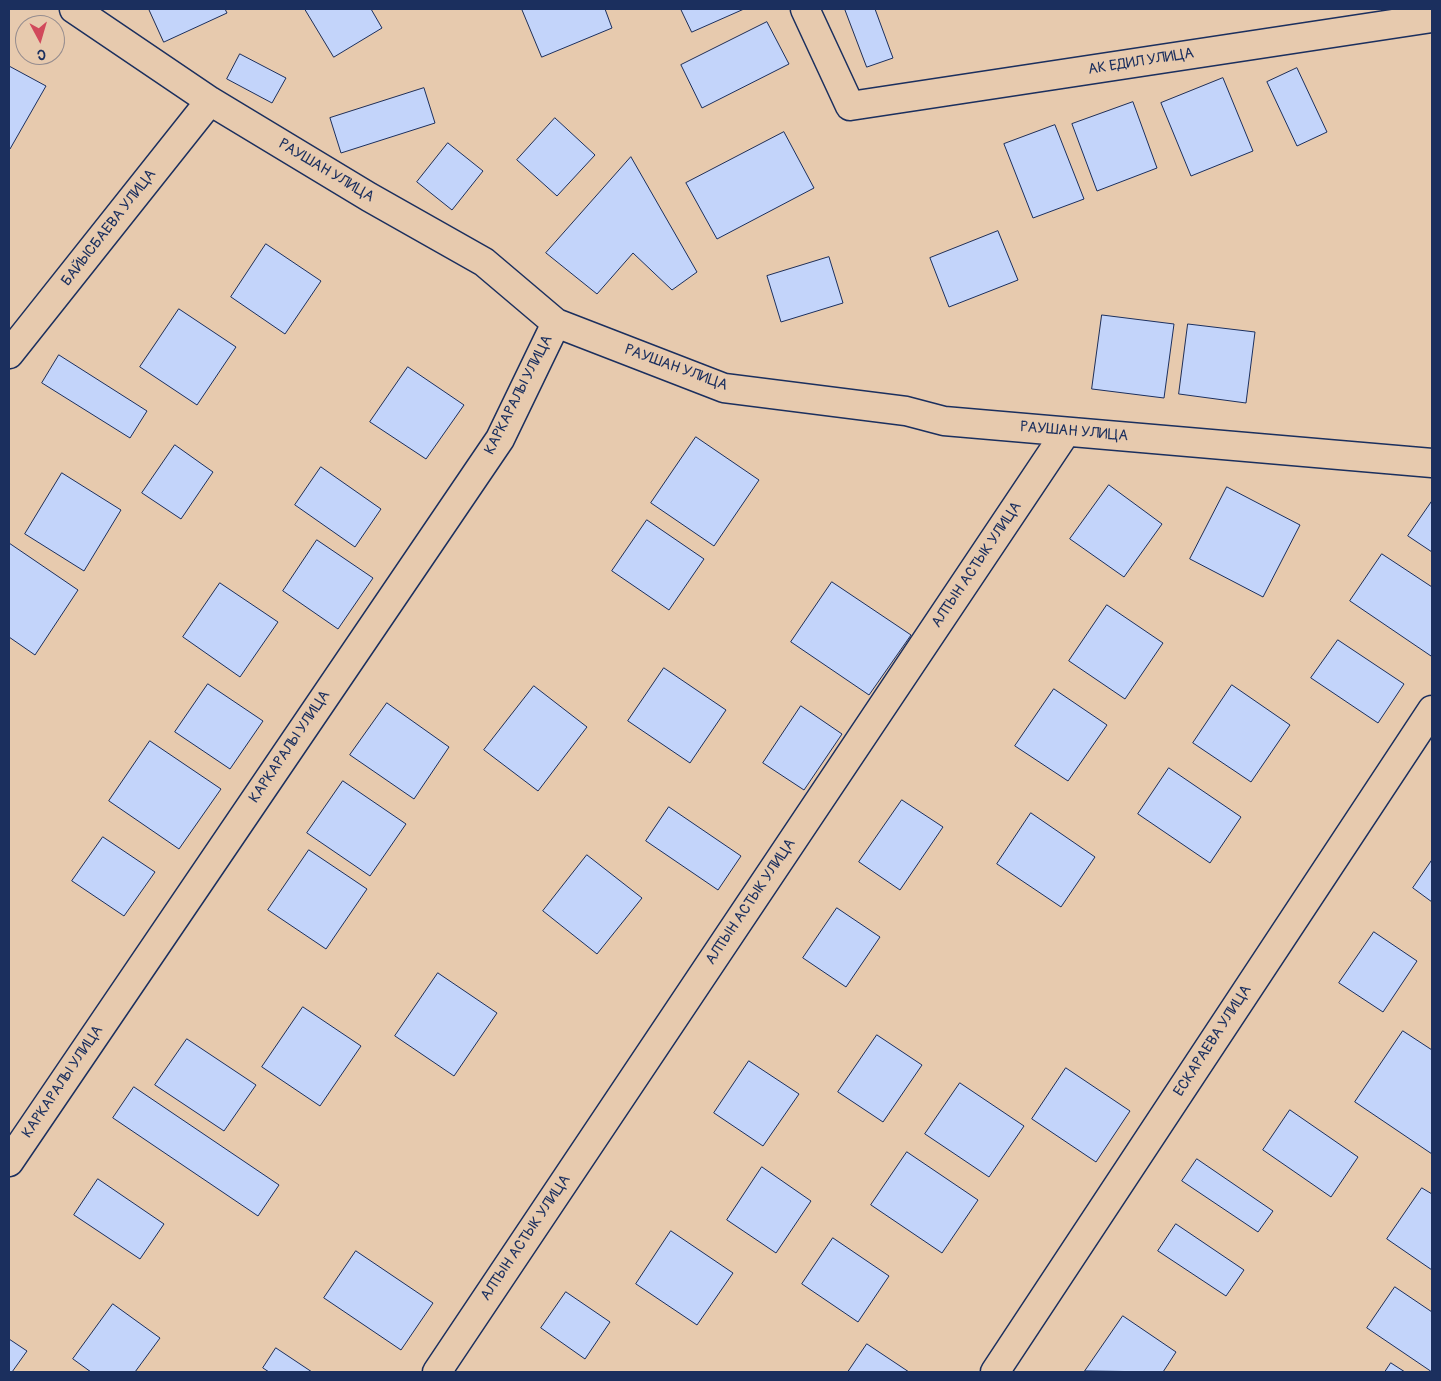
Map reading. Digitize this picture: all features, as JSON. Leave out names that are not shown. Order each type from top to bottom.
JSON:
[{"type":"street","name":"РАУШАН УЛИЦА","points":[[74,9],[210,101],[369,197],[484,262],[556,323],[724,388],[906,411],[944,421],[1432,463]]},
{"type":"street","name":"АК ЕДИЛ УЛИЦА","points":[[805,9],[850,106],[1432,18]]},
{"type":"street","name":"БАЙЫСБАЕВА УЛИЦА","points":[[9,354],[210,101]]},
{"type":"street","name":"КАРКАРАЛЫ УЛИЦА","points":[[9,1162],[500,439],[556,323]]},
{"type":"street","name":"АЛТЫН АСТЫК УЛИЦА","points":[[437,1372],[1066,432]]},
{"type":"street","name":"ЕСКАРАЕВА УЛИЦА","points":[[995,1372],[1432,710]]},
{"type":"building","points":[[149,9],[225,9],[227,13],[164,42]]},
{"type":"building","points":[[305,9],[371,9],[382,28],[334,57]]},
{"type":"building","points":[[522,9],[605,9],[612,28],[542,57]]},
{"type":"building","points":[[681,9],[744,9],[692,32]]},
{"type":"building","points":[[845,9],[875,9],[893,58],[867,67]]},
{"type":"building","points":[[767,22],[789,64],[702,108],[681,65]]},
{"type":"building","points":[[240,54],[286,78],[272,103],[227,79]]},
{"type":"building","points":[[9,66],[46,86],[10,149],[9,148]]},
{"type":"building","points":[[1297,68],[1327,132],[1297,146],[1267,82]]},
{"type":"building","points":[[1223,78],[1253,151],[1191,176],[1161,103]]},
{"type":"building","points":[[424,88],[435,123],[341,153],[330,118]]},
{"type":"building","points":[[1133,102],[1157,168],[1097,191],[1072,124]]},
{"type":"building","points":[[555,118],[595,155],[557,196],[517,160]]},
{"type":"building","points":[[1055,125],[1084,199],[1033,218],[1004,144]]},
{"type":"building","points":[[784,132],[814,188],[717,239],[686,183]]},
{"type":"building","points":[[448,143],[483,171],[452,210],[417,182]]},
{"type":"building","points":[[631,157],[697,272],[672,290],[633,253],[597,294],[546,253]]},
{"type":"building","points":[[998,231],[1018,280],[949,307],[930,258]]},
{"type":"building","points":[[266,244],[321,281],[285,334],[231,297]]},
{"type":"building","points":[[829,257],[843,303],[781,322],[767,276]]},
{"type":"building","points":[[179,309],[236,347],[197,405],[140,367]]},
{"type":"building","points":[[1102,315],[1174,324],[1164,398],[1092,389]]},
{"type":"building","points":[[1188,324],[1255,332],[1246,403],[1179,394]]},
{"type":"building","points":[[59,355],[147,411],[130,438],[42,383]]},
{"type":"building","points":[[408,367],[464,405],[426,459],[370,422]]},
{"type":"building","points":[[696,437],[759,480],[714,546],[651,503]]},
{"type":"building","points":[[175,445],[213,472],[181,519],[142,493]]},
{"type":"building","points":[[321,467],[381,509],[355,547],[295,505]]},
{"type":"building","points":[[62,473],[121,510],[84,571],[25,534]]},
{"type":"building","points":[[1109,485],[1162,524],[1124,577],[1070,539]]},
{"type":"building","points":[[1227,487],[1300,525],[1263,597],[1190,559]]},
{"type":"building","points":[[1432,501],[1432,552],[1408,536]]},
{"type":"building","points":[[647,520],[704,559],[669,610],[612,571]]},
{"type":"building","points":[[317,540],[373,578],[338,629],[283,591]]},
{"type":"building","points":[[9,543],[78,590],[35,655],[9,637]]},
{"type":"building","points":[[1382,554],[1432,587],[1431,656],[1350,601]]},
{"type":"building","points":[[832,582],[911,635],[869,695],[791,642]]},
{"type":"building","points":[[220,583],[278,622],[240,677],[183,637]]},
{"type":"building","points":[[1107,605],[1163,643],[1125,699],[1069,661]]},
{"type":"building","points":[[1338,640],[1404,684],[1378,723],[1311,678]]},
{"type":"building","points":[[664,668],[726,710],[690,763],[628,721]]},
{"type":"building","points":[[208,684],[263,721],[230,769],[175,732]]},
{"type":"building","points":[[1232,685],[1290,725],[1251,782],[1193,743]]},
{"type":"building","points":[[534,686],[587,727],[538,791],[484,750]]},
{"type":"building","points":[[1054,689],[1107,725],[1068,781],[1015,746]]},
{"type":"building","points":[[387,703],[449,747],[414,799],[350,755]]},
{"type":"building","points":[[801,706],[842,734],[804,790],[763,763]]},
{"type":"building","points":[[150,741],[221,789],[179,849],[109,801]]},
{"type":"building","points":[[1169,768],[1241,817],[1210,863],[1138,814]]},
{"type":"building","points":[[343,781],[406,824],[370,876],[307,833]]},
{"type":"building","points":[[902,800],[943,827],[900,890],[859,862]]},
{"type":"building","points":[[669,807],[741,856],[718,890],[646,841]]},
{"type":"building","points":[[1031,813],[1095,857],[1061,907],[997,864]]},
{"type":"building","points":[[103,837],[155,872],[124,916],[72,881]]},
{"type":"building","points":[[309,850],[367,889],[326,949],[268,910]]},
{"type":"building","points":[[587,855],[642,898],[597,954],[543,911]]},
{"type":"building","points":[[1432,860],[1432,902],[1413,888]]},
{"type":"building","points":[[837,908],[880,937],[846,987],[803,958]]},
{"type":"building","points":[[1374,932],[1417,961],[1383,1012],[1339,983]]},
{"type":"building","points":[[438,973],[497,1013],[454,1076],[395,1036]]},
{"type":"building","points":[[303,1007],[361,1046],[320,1106],[262,1067]]},
{"type":"building","points":[[1403,1031],[1432,1050],[1432,1154],[1355,1102]]},
{"type":"building","points":[[877,1035],[922,1065],[883,1122],[838,1092]]},
{"type":"building","points":[[187,1039],[256,1085],[224,1131],[155,1085]]},
{"type":"building","points":[[749,1061],[799,1094],[763,1146],[714,1113]]},
{"type":"building","points":[[1066,1068],[1130,1111],[1096,1162],[1032,1119]]},
{"type":"building","points":[[960,1083],[1024,1126],[989,1177],[925,1134]]},
{"type":"building","points":[[134,1087],[279,1185],[258,1216],[113,1118]]},
{"type":"building","points":[[1290,1110],[1358,1157],[1331,1197],[1263,1150]]},
{"type":"building","points":[[907,1152],[978,1200],[942,1253],[871,1205]]},
{"type":"building","points":[[1197,1159],[1273,1211],[1258,1232],[1182,1181]]},
{"type":"building","points":[[762,1167],[811,1201],[776,1253],[727,1220]]},
{"type":"building","points":[[98,1179],[164,1224],[140,1259],[74,1215]]},
{"type":"building","points":[[1422,1188],[1432,1194],[1432,1270],[1387,1239]]},
{"type":"building","points":[[1176,1224],[1244,1270],[1226,1296],[1158,1251]]},
{"type":"building","points":[[671,1231],[733,1273],[697,1325],[636,1284]]},
{"type":"building","points":[[833,1238],[889,1276],[858,1322],[802,1284]]},
{"type":"building","points":[[356,1251],[433,1303],[401,1350],[324,1298]]},
{"type":"building","points":[[1395,1287],[1432,1312],[1432,1372],[1367,1328]]},
{"type":"building","points":[[566,1292],[610,1322],[585,1359],[541,1328]]},
{"type":"building","points":[[113,1304],[160,1338],[135,1372],[91,1372],[73,1359]]},
{"type":"building","points":[[1123,1316],[1176,1352],[1163,1372],[1085,1371]]},
{"type":"building","points":[[9,1339],[27,1351],[12,1372],[9,1372]]},
{"type":"building","points":[[867,1344],[909,1372],[848,1372]]},
{"type":"building","points":[[276,1348],[312,1372],[269,1372],[263,1368]]},
{"type":"building","points":[[1391,1363],[1405,1372],[1385,1372]]}]
